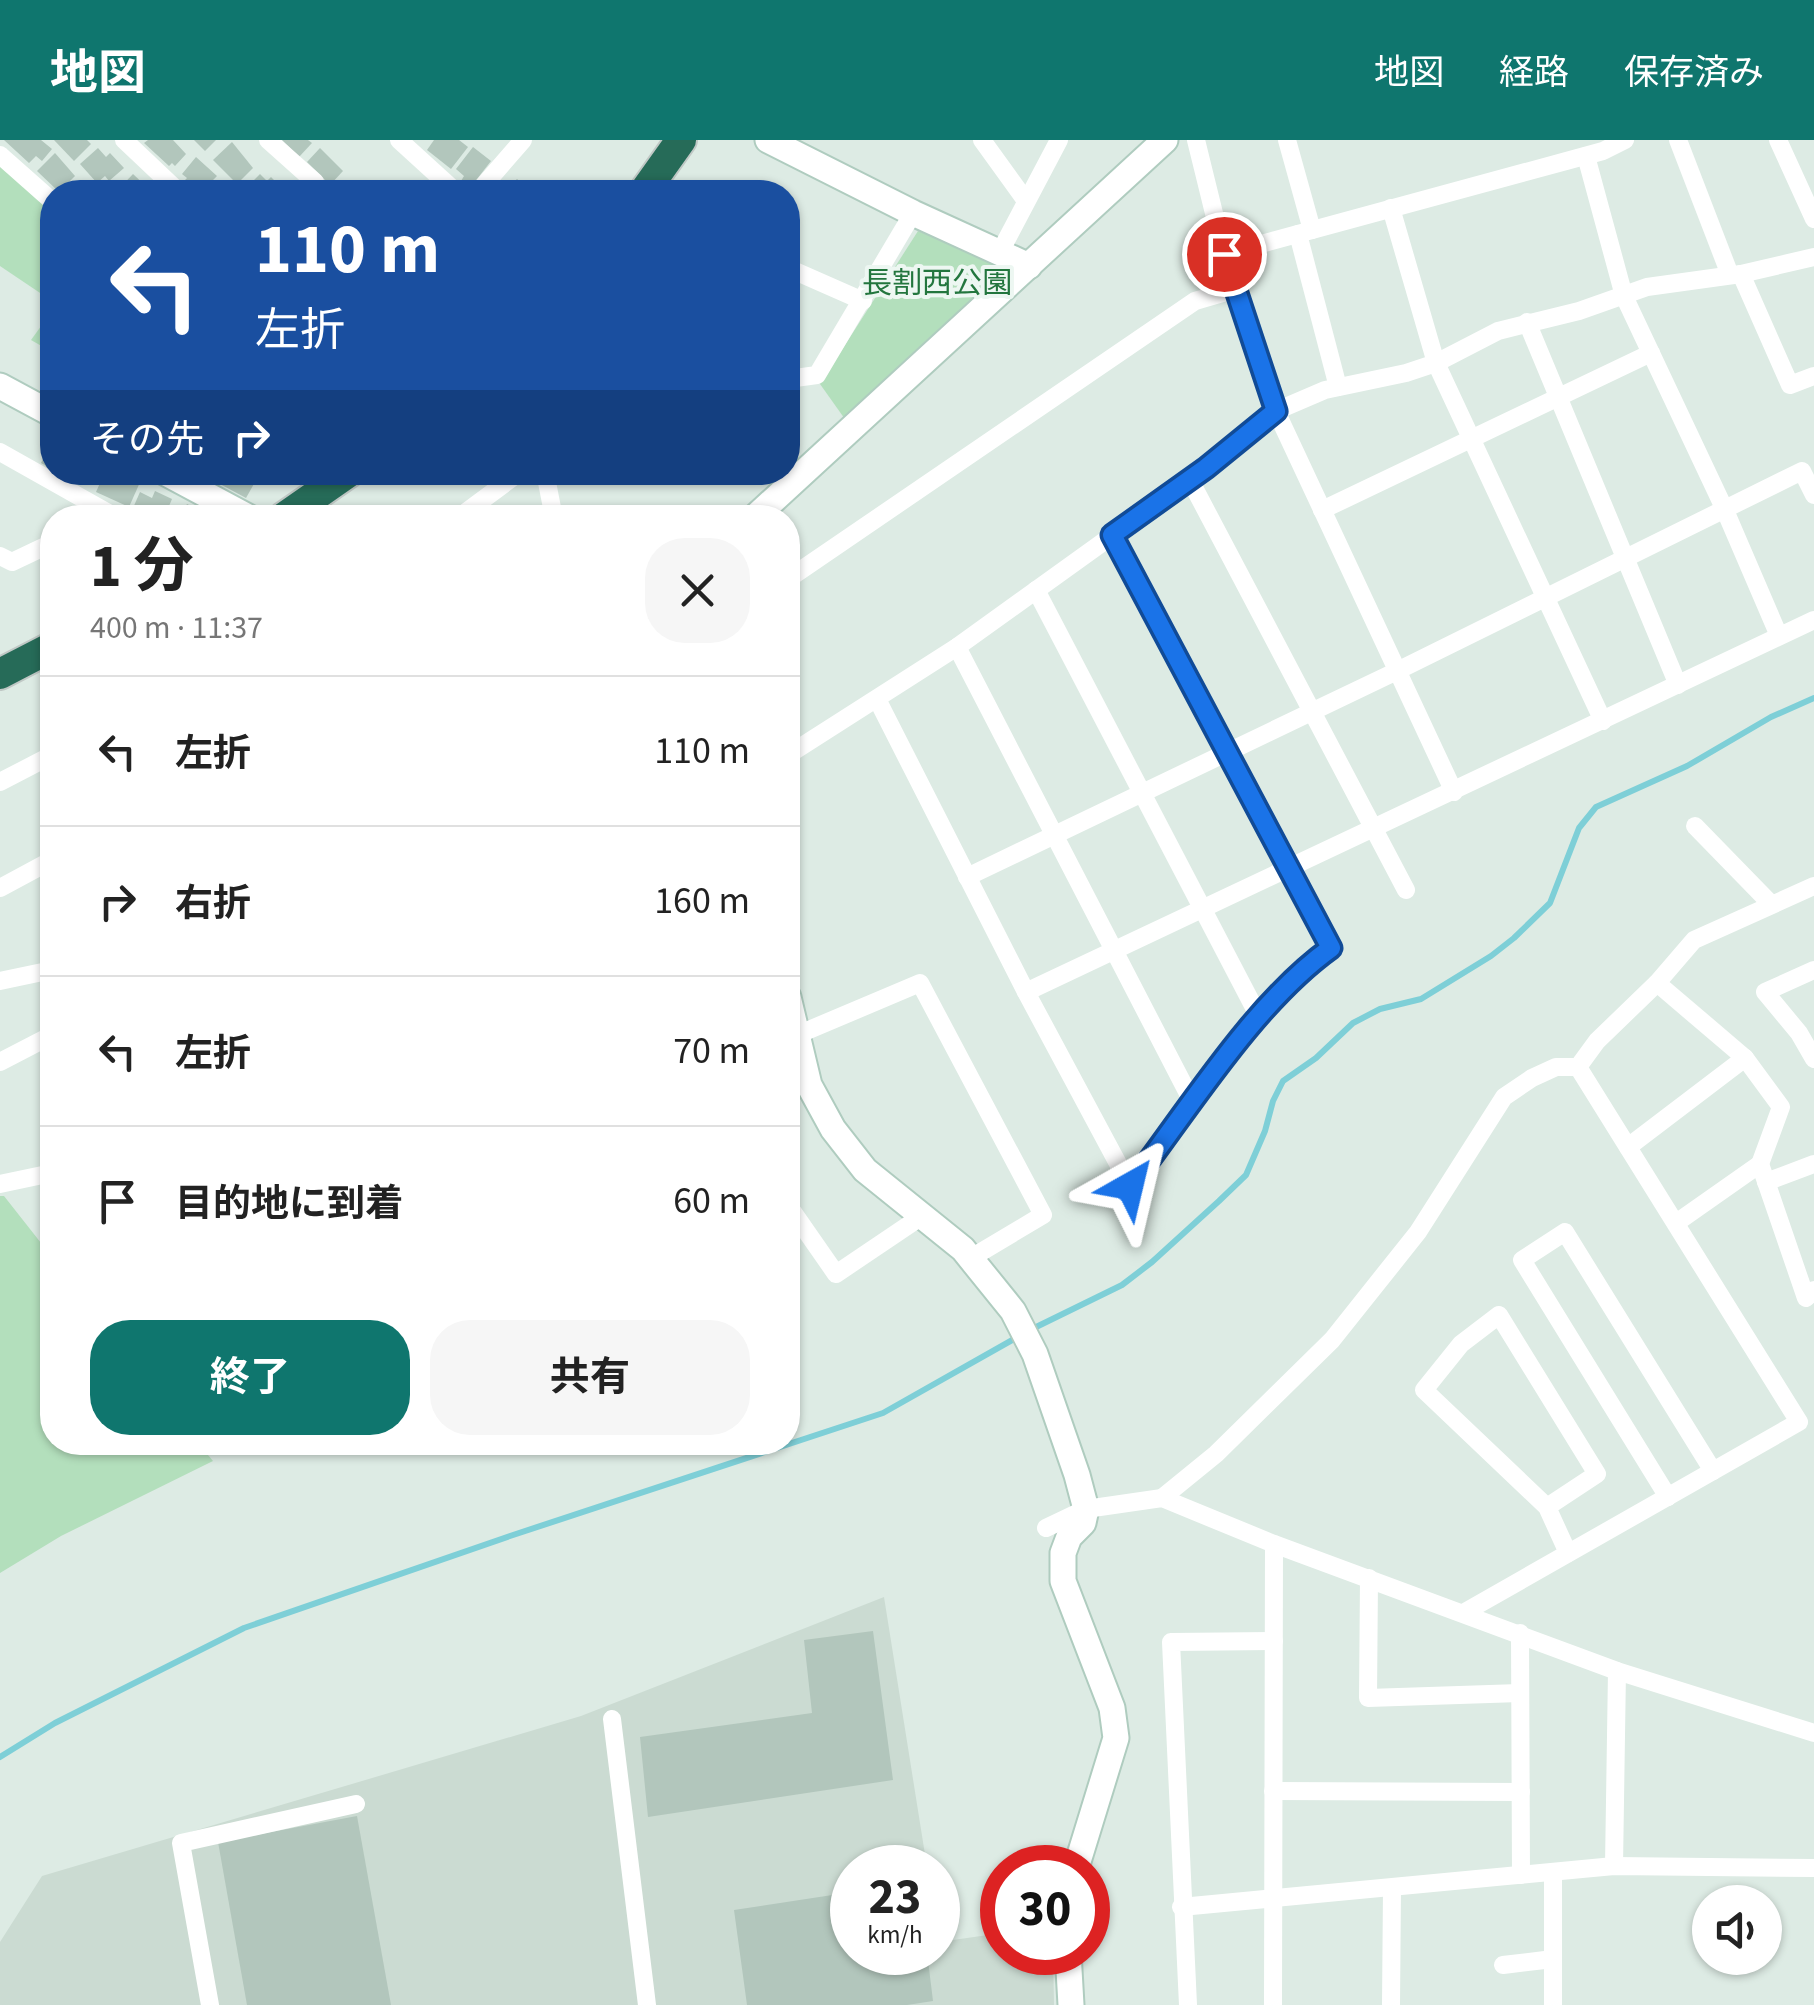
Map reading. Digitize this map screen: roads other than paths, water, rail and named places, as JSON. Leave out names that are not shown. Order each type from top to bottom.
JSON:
[{"type":"highway","points":[[653,180],[681,140]]},
{"type":"highway","points":[[302,505],[330,485]]},
{"type":"highway","points":[[0,674],[40,653]]},
{"type":"street","points":[[124,140],[166,180]]},
{"type":"street","points":[[268,140],[313,180]]},
{"type":"street","points":[[399,140],[443,180]]},
{"type":"street","points":[[488,180],[523,140]]},
{"type":"street","points":[[768,140],[1029,266]]},
{"type":"street","points":[[982,140],[1026,201]]},
{"type":"street","points":[[1000,252],[1059,140]]},
{"type":"street","points":[[1196,140],[1224,254],[1276,411],[1454,792]]},
{"type":"street","points":[[1288,140],[1338,387]]},
{"type":"street","points":[[1224,254],[1586,156],[1625,140]]},
{"type":"street","points":[[1678,140],[1736,275],[1790,385],[1814,376]]},
{"type":"street","points":[[1778,140],[1814,219]]},
{"type":"street","points":[[800,476],[1156,144]]},
{"type":"street","points":[[0,154],[40,191]]},
{"type":"street","points":[[1586,156],[1624,296],[1724,508],[1779,636]]},
{"type":"street","points":[[1392,208],[1436,362],[1604,721]]},
{"type":"street","points":[[800,377],[818,375],[913,213]]},
{"type":"street","points":[[800,747],[956,647],[1190,480],[1276,411],[1338,387],[1406,373],[1498,331],[1579,311],[1647,287],[1736,275],[1814,258]]},
{"type":"street","points":[[800,273],[862,301]]},
{"type":"street","points":[[800,571],[1195,300],[1236,288]]},
{"type":"street","points":[[1527,322],[1678,684]]},
{"type":"street","points":[[1322,510],[1651,353]]},
{"type":"street","points":[[0,386],[40,408]]},
{"type":"street","points":[[0,452],[40,475]]},
{"type":"street","points":[[967,877],[1398,671],[1802,471],[1814,495]]},
{"type":"street","points":[[1190,480],[1406,890]]},
{"type":"street","points":[[58,485],[93,505]]},
{"type":"street","points":[[200,485],[227,505]]},
{"type":"street","points":[[476,505],[502,485]]},
{"type":"street","points":[[768,505],[790,485]]},
{"type":"street","points":[[877,699],[1130,1186],[1258,1017],[1307,966],[1331,948],[1112,535]]},
{"type":"street","points":[[0,556],[12,562],[40,549]]},
{"type":"street","points":[[1036,590],[1258,1017]]},
{"type":"street","points":[[1026,992],[1814,620]]},
{"type":"street","points":[[956,647],[1193,1103]]},
{"type":"street","points":[[0,782],[40,761]]},
{"type":"street","points":[[1695,826],[1771,904]]},
{"type":"street","points":[[0,888],[40,866]]},
{"type":"street","points":[[1578,1066],[1694,940],[1814,886]]},
{"type":"street","points":[[1814,970],[1765,992],[1814,1059]]},
{"type":"street","points":[[0,981],[40,973]]},
{"type":"street","points":[[800,1034],[920,983],[1043,1215],[970,1258]]},
{"type":"street","points":[[1657,983],[1746,1058],[1781,1108],[1763,1173],[1811,1300]]},
{"type":"street","points":[[0,1062],[40,1041]]},
{"type":"street","points":[[800,1048],[809,1085],[833,1129],[865,1170],[970,1258],[1013,1311],[1035,1354],[1086,1509],[1083,1523],[1069,1538],[1063,1552],[1063,1581],[1112,1708],[1116,1738],[1083,1845]]},
{"type":"street","points":[[1628,1147],[1746,1058]]},
{"type":"street","points":[[1578,1066],[1799,1422],[1814,1434]]},
{"type":"street","points":[[1162,1498],[1216,1454],[1332,1340],[1418,1232],[1504,1097],[1556,1067],[1578,1066]]},
{"type":"street","points":[[1676,1224],[1763,1173],[1814,1164]]},
{"type":"street","points":[[0,1184],[40,1176]]},
{"type":"street","points":[[800,1222],[836,1274],[922,1216]]},
{"type":"street","points":[[1668,1496],[1522,1260],[1565,1232],[1713,1471]]},
{"type":"street","points":[[1547,1507],[1597,1474],[1499,1315],[1460,1344],[1424,1390],[1547,1507],[1568,1553]]},
{"type":"street","points":[[1465,1612],[1799,1422]]},
{"type":"street","points":[[1046,1528],[1086,1509],[1162,1498],[1274,1544],[1618,1671],[1814,1733]]},
{"type":"street","points":[[1273,2005],[1274,1544]]},
{"type":"street","points":[[1370,1578],[1368,1698],[1520,1693]]},
{"type":"street","points":[[1520,1633],[1521,1875]]},
{"type":"street","points":[[1188,2005],[1171,1642],[1274,1640]]},
{"type":"street","points":[[1614,1866],[1618,1671]]},
{"type":"street","points":[[612,1718],[647,2005]]},
{"type":"street","points":[[1273,1791],[1521,1792]]},
{"type":"street","points":[[210,2005],[182,1843],[356,1804]]},
{"type":"street","points":[[1181,1907],[1614,1866],[1814,1868]]},
{"type":"street","points":[[1552,1872],[1553,2005]]},
{"type":"street","points":[[1391,2005],[1392,1888]]},
{"type":"street","points":[[1503,1965],[1553,1959]]},
{"type":"street","points":[[1070,1975],[1072,2005]]},
{"type":"waterway","points":[[1032,1329],[1122,1285],[1219,1201],[1246,1175],[1283,1081],[1316,1058],[1353,1023],[1380,1009],[1421,999],[1514,938],[1550,903],[1579,828],[1596,807],[1687,766],[1771,717],[1814,698]]},
{"type":"waterway","points":[[800,1440],[883,1413],[1021,1335]]},
{"type":"waterway","points":[[0,1757],[55,1723],[244,1628],[756,1455]]},
{"type":"park label","name":"長割西公園","points":[[937,283]]}]
